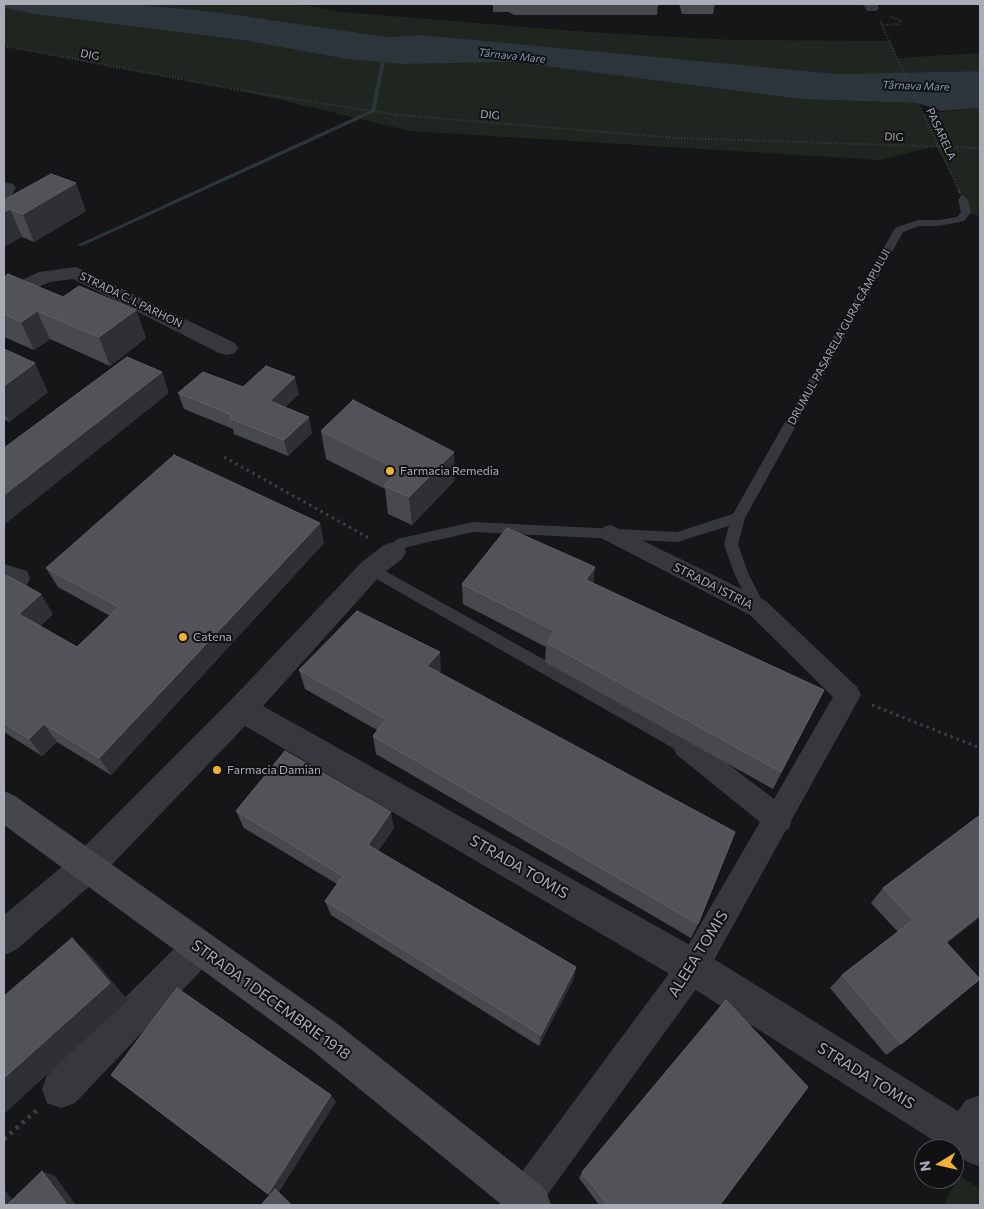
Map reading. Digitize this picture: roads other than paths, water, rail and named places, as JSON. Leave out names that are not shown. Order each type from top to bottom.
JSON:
[{"type":"main road","name":"STRADA 1 DECEMBRIE 1918","points":[[4,806],[326,1038],[524,1203]]},
{"type":"street","points":[[4,186],[7,188],[4,194]]},
{"type":"street","name":"STRADA C. I. PARHON","points":[[4,295],[46,276],[76,273],[227,348]]},
{"type":"street","name":"STRADA ISTRIA","points":[[611,533],[758,608],[848,695]]},
{"type":"street","points":[[4,938],[87,867],[242,709],[371,569],[394,552]]},
{"type":"street","name":"ALEEA TOMIS","points":[[524,1203],[693,967],[779,820],[848,695]]},
{"type":"street","name":"STRADA TOMIS","points":[[242,709],[693,967],[974,1133]]},
{"type":"street","points":[[686,747],[779,820]]},
{"type":"street","points":[[61,1089],[199,948]]},
{"type":"lane","name":"DRUMUL PASARELA GURA CÂMPULUI","points":[[738,518],[899,230],[918,223],[939,223],[960,219],[966,212],[963,199]]},
{"type":"lane","points":[[394,552],[402,543],[473,527],[677,536],[738,518]]},
{"type":"lane","points":[[738,518],[731,544],[741,573],[758,608]]},
{"type":"lane","points":[[371,569],[686,747]]},
{"type":"water","name":"Târnava Mare","points":[[4,4],[132,4],[217,12],[388,37],[422,35],[839,74],[980,71],[980,108],[941,111],[918,103],[800,99],[513,62],[403,64],[346,59],[248,41],[34,14],[4,8]]},
{"type":"waterway","points":[[80,245],[373,111],[385,52]]},
{"type":"place","name":"Farmacia Remedia","points":[[390,471]]},
{"type":"place","name":"Catena","points":[[183,637]]},
{"type":"place","name":"Farmacia Damian","points":[[217,770]]}]
